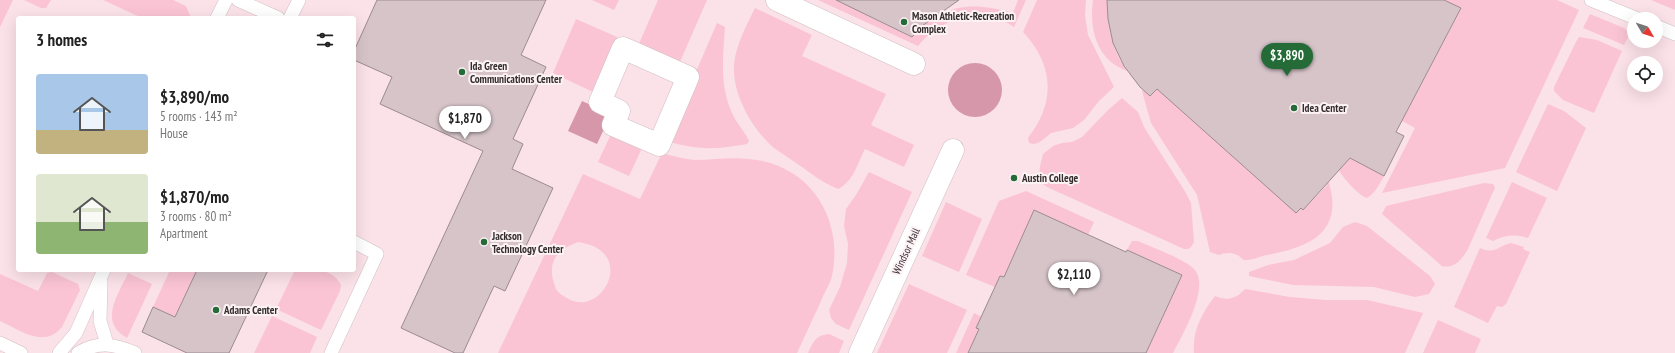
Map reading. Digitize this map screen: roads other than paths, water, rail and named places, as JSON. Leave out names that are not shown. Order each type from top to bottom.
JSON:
[{"type":"street","points":[[777,0],[914,64]]},
{"type":"street","points":[[623,48],[688,77],[658,145],[613,125],[619,111],[600,102],[623,48]]},
{"type":"street","name":"Windsor Mall","points":[[860,353],[953,150]]},
{"type":"lane","points":[[219,16],[226,0]]},
{"type":"lane","points":[[238,0],[274,16]]},
{"type":"lane","points":[[291,16],[299,0]]},
{"type":"lane","points":[[1590,0],[1627,15]]},
{"type":"lane","points":[[1663,29],[1675,34]]},
{"type":"lane","points":[[331,353],[377,254],[356,243]]},
{"type":"lane","points":[[103,273],[100,321],[107,344]]},
{"type":"lane","points":[[59,353],[76,333],[103,273]]},
{"type":"lane","points":[[0,343],[21,353]]},
{"type":"lane","points":[[78,353],[88,347],[107,344],[135,353]]},
{"type":"place","name":"Mason Athletic-Recreation Complex","points":[[904,22]]},
{"type":"place","name":"Ida Green Communications Center","points":[[462,72]]},
{"type":"place","name":"Idea Center","points":[[1294,108]]},
{"type":"place","name":"Austin College","points":[[1014,178]]},
{"type":"place","name":"Jackson Technology Center","points":[[484,242]]},
{"type":"place","name":"Adams Center","points":[[216,310]]}]
